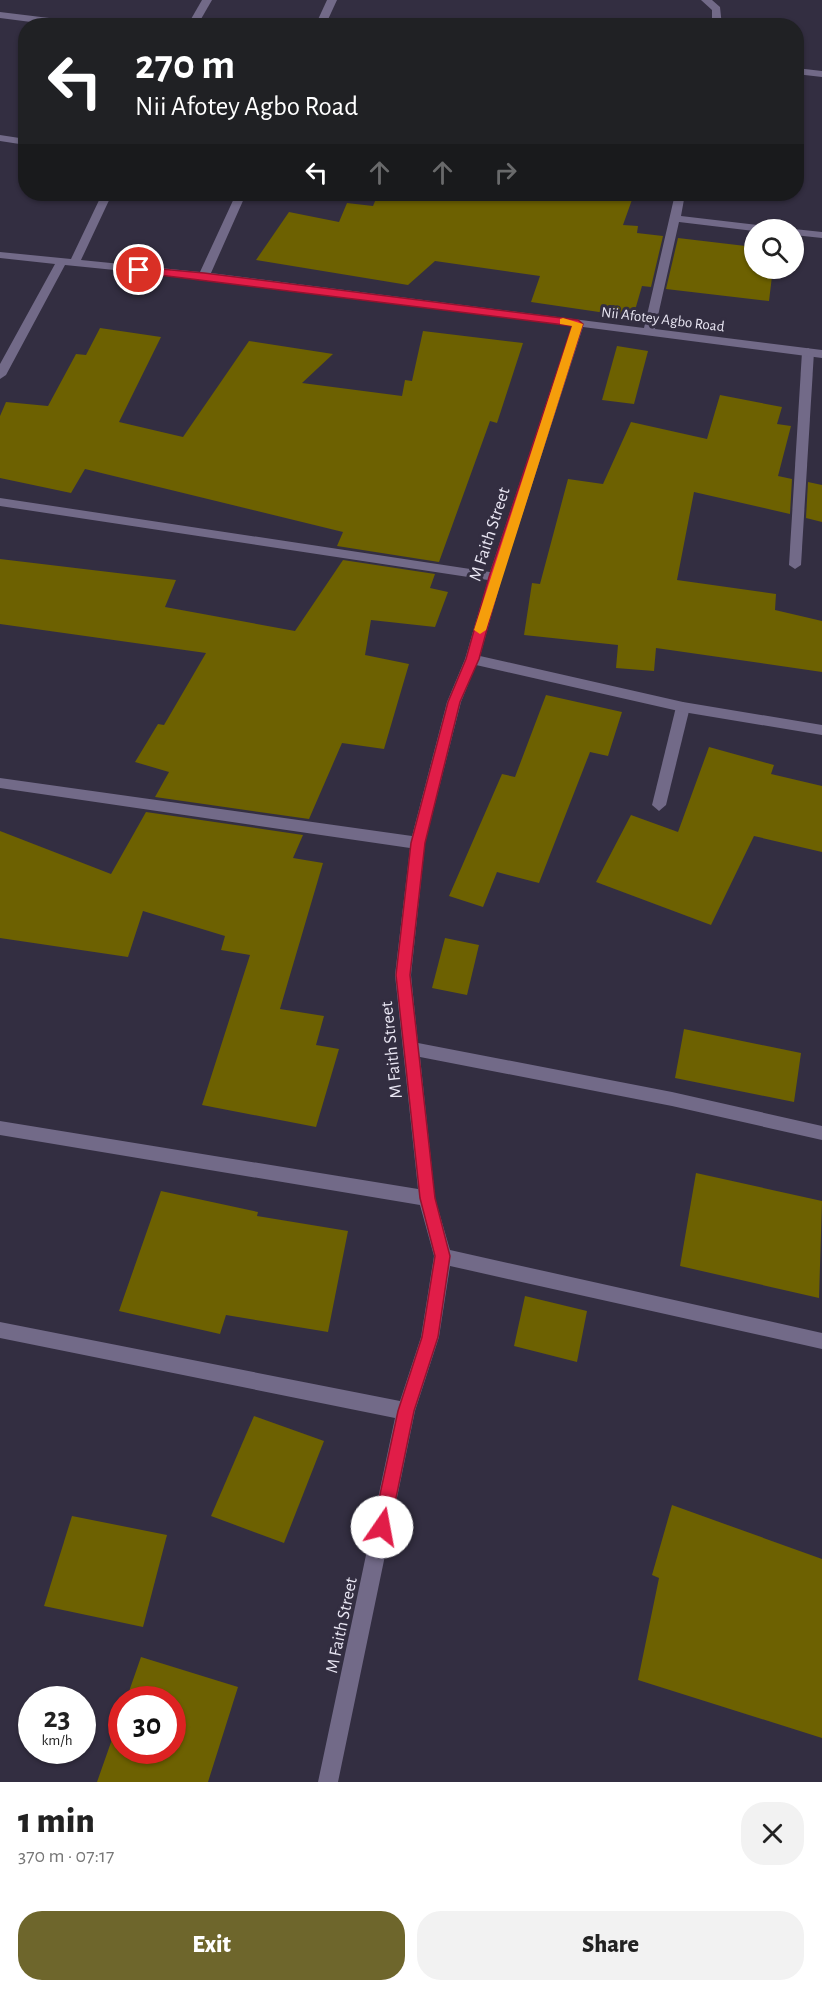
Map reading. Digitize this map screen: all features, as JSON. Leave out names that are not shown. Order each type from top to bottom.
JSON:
[{"type":"street","points":[[197,18],[207,0]]},
{"type":"street","points":[[324,18],[332,0]]},
{"type":"street","points":[[706,0],[717,9],[717,18]]},
{"type":"street","points":[[0,15],[25,18]]},
{"type":"street","points":[[804,72],[822,74]]},
{"type":"street","points":[[0,138],[18,141]]},
{"type":"street","points":[[74,264],[104,201]]},
{"type":"street","points":[[204,276],[238,201]]},
{"type":"street","points":[[649,332],[678,201]]},
{"type":"street","points":[[674,218],[744,226]]},
{"type":"street","points":[[804,233],[822,235]]},
{"type":"street","name":"Nii Afotey Agbo Road","points":[[0,255],[204,276],[822,354]]},
{"type":"street","points":[[0,375],[61,263]]},
{"type":"street","name":"M Faith Street","points":[[328,1782],[406,1411],[430,1337],[442,1256],[428,1198],[403,975],[418,843],[454,702],[472,659],[495,577],[578,324]]},
{"type":"street","points":[[795,565],[808,352]]},
{"type":"street","points":[[0,502],[495,577]]},
{"type":"street","points":[[472,659],[683,707],[822,730]]},
{"type":"street","points":[[659,805],[683,707]]},
{"type":"street","points":[[0,783],[418,843]]},
{"type":"street","points":[[410,1048],[672,1099],[822,1133]]},
{"type":"street","points":[[0,1128],[428,1198]]},
{"type":"street","points":[[442,1256],[822,1341]]},
{"type":"street","points":[[0,1330],[406,1411]]},
{"type":"building","points":[[375,201],[632,201],[623,225],[638,226],[637,233],[663,236],[651,287],[642,286],[633,317],[531,302],[540,276],[435,261],[408,285],[256,260],[289,212],[339,222],[347,203],[373,206]]},
{"type":"building","points":[[678,238],[744,246],[744,279],[772,279],[769,301],[666,289]]},
{"type":"building","points":[[100,328],[161,337],[119,422],[183,437],[249,341],[333,354],[302,383],[402,396],[405,380],[412,381],[423,331],[523,343],[497,423],[490,421],[439,562],[337,546],[343,532],[85,469],[71,493],[0,478],[0,416],[6,402],[48,406],[76,354],[86,355]]},
{"type":"building","points":[[617,346],[648,351],[634,404],[602,400]]},
{"type":"building","points":[[720,395],[782,407],[777,424],[791,426],[778,476],[792,479],[790,514],[694,492],[677,580],[776,594],[775,610],[822,621],[822,672],[656,648],[654,671],[616,668],[618,645],[524,635],[532,583],[540,584],[568,479],[603,484],[631,422],[707,439]]},
{"type":"building","points":[[808,482],[822,485],[822,522],[806,518]]},
{"type":"building","points":[[0,559],[176,580],[165,607],[295,631],[343,560],[435,574],[430,588],[448,592],[435,627],[371,620],[365,655],[409,664],[384,749],[342,743],[309,819],[155,797],[169,772],[135,762],[158,724],[164,725],[206,653],[0,624]]},
{"type":"building","points":[[546,695],[622,712],[608,756],[590,752],[539,883],[497,872],[483,907],[449,896],[502,774],[515,777]]},
{"type":"building","points":[[709,747],[774,765],[771,774],[822,786],[822,852],[754,836],[711,925],[596,882],[631,815],[678,832]]},
{"type":"building","points":[[146,812],[303,835],[293,858],[323,863],[280,1009],[324,1016],[316,1045],[339,1049],[316,1127],[202,1105],[250,955],[221,950],[225,936],[143,911],[128,957],[0,938],[0,831],[111,874]]},
{"type":"building","points":[[445,938],[479,945],[467,995],[432,988]]},
{"type":"building","points":[[684,1029],[801,1053],[794,1102],[675,1078]]},
{"type":"building","points":[[696,1173],[822,1201],[819,1298],[680,1266]]},
{"type":"building","points":[[161,1191],[258,1212],[257,1216],[348,1231],[328,1332],[226,1315],[220,1334],[119,1311]]},
{"type":"building","points":[[525,1296],[587,1311],[577,1362],[514,1346]]},
{"type":"building","points":[[254,1416],[324,1441],[284,1543],[211,1516]]},
{"type":"building","points":[[672,1505],[822,1559],[822,1738],[638,1680],[659,1578],[652,1575]]},
{"type":"building","points":[[72,1516],[167,1535],[143,1627],[44,1606]]},
{"type":"building","points":[[141,1657],[238,1687],[208,1782],[97,1782],[108,1751],[108,1764],[186,1764],[186,1686],[131,1686]]},
{"type":"slow traffic","points":[[480,630],[495,577],[578,324],[563,322]]},
{"type":"route","points":[[139,270],[204,276],[578,324],[495,577],[472,659],[454,702],[418,843],[403,975],[428,1198],[442,1256],[430,1337],[406,1411],[382,1527]]}]
